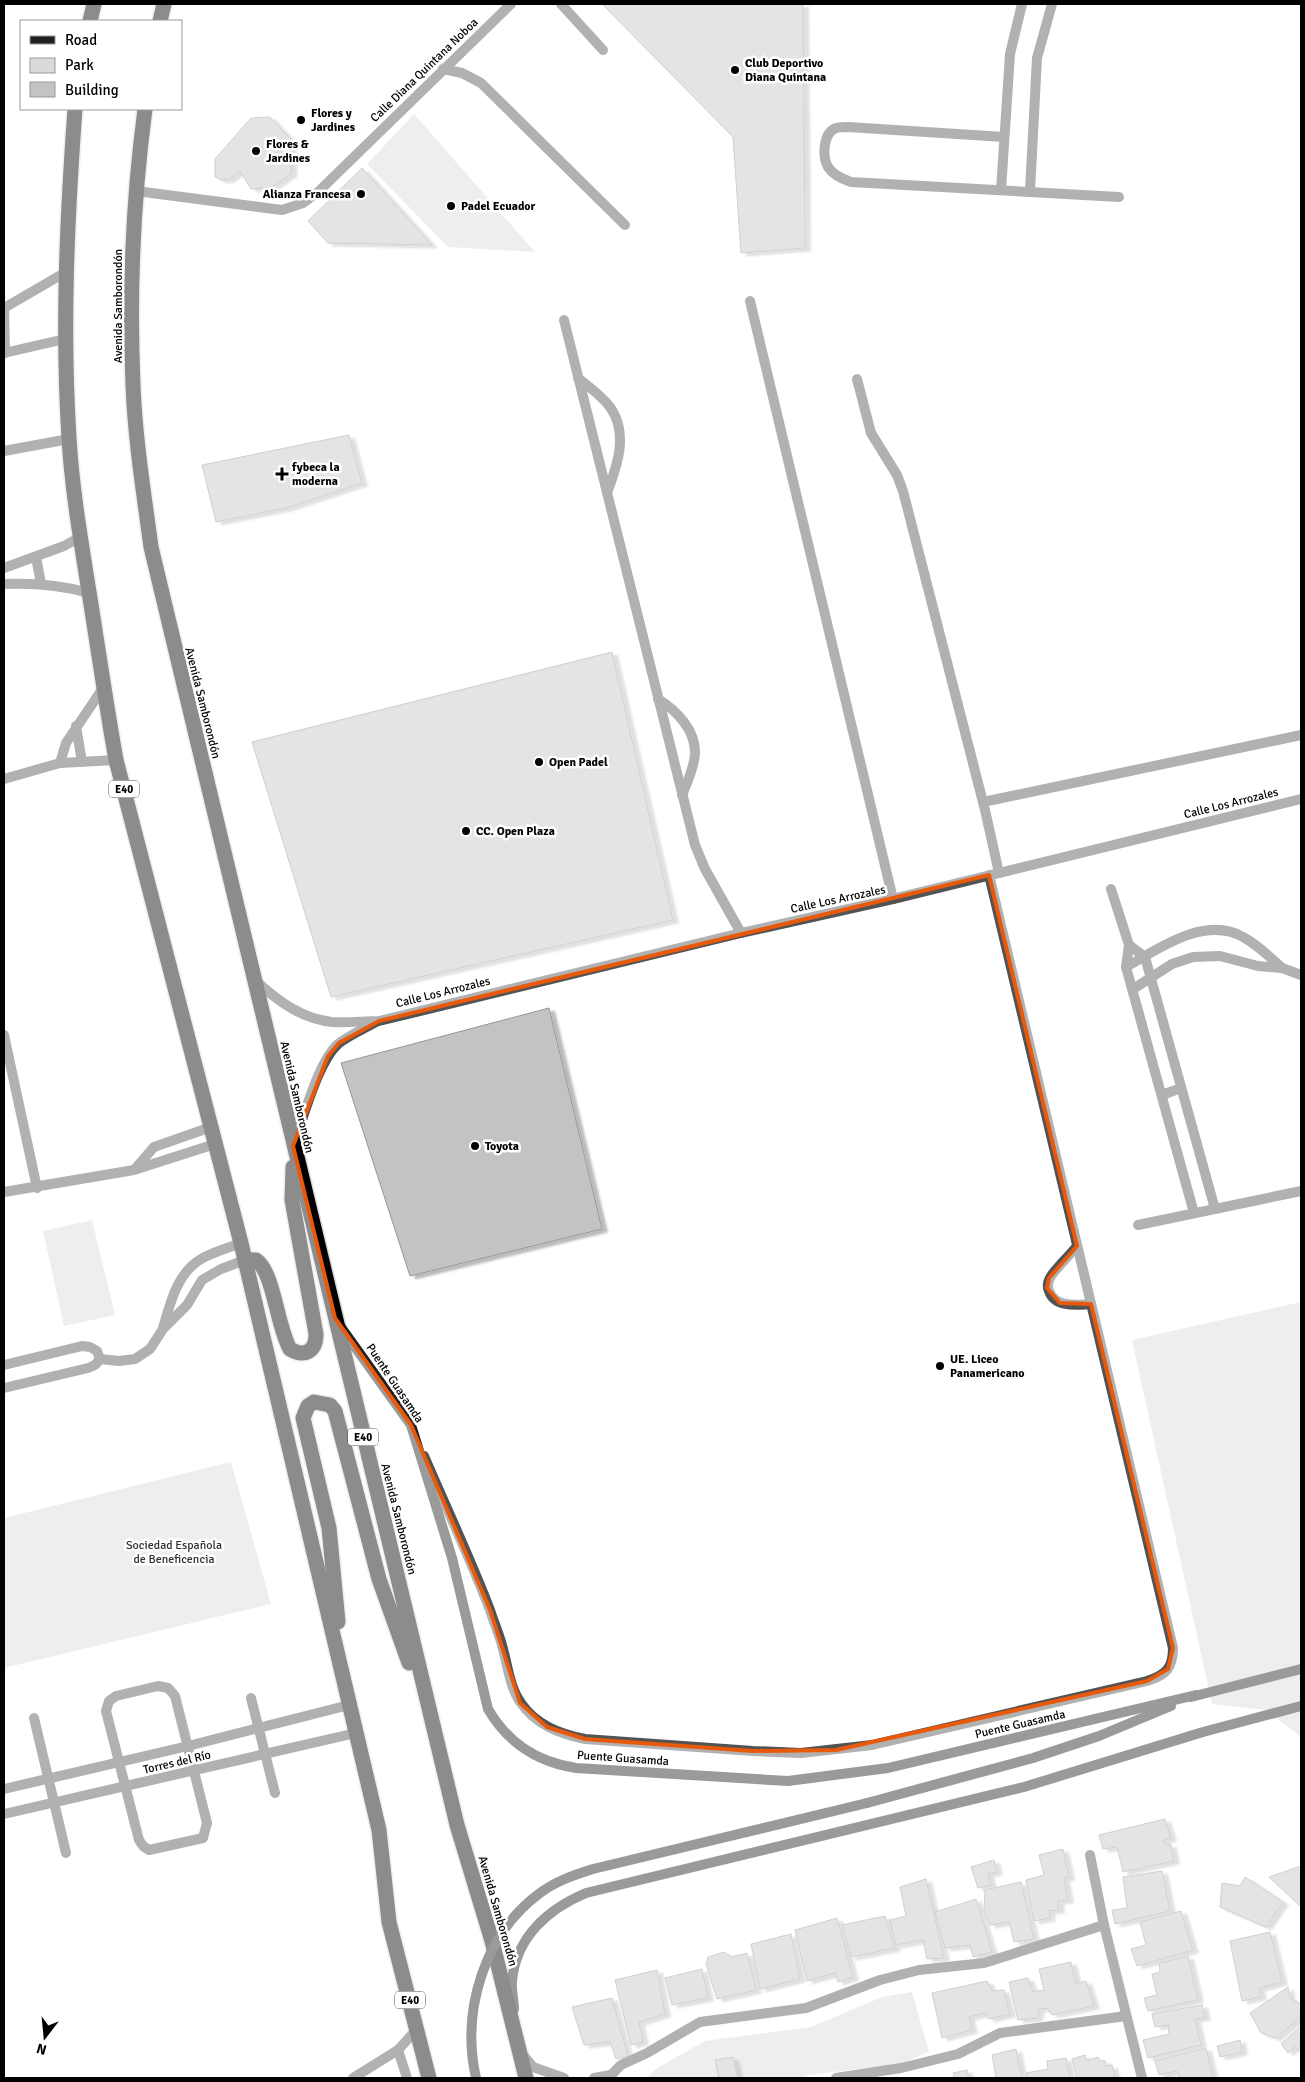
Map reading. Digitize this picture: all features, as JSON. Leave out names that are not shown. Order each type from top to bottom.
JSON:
[{"type":"highway","points":[[90,20],[94,4]]},
{"type":"highway","points":[[160,20],[164,4]]},
{"type":"highway","name":"E40","points":[[75,110],[66,272],[65,339],[69,439],[80,537],[103,688],[116,760],[245,1260],[379,1830],[389,1922],[430,2078]]},
{"type":"highway","name":"Avenida Samborondón","points":[[145,110],[136,191],[131,289],[133,387],[151,547],[456,1825],[492,1941],[526,2078]]},
{"type":"highway","points":[[245,1260],[256,1260],[264,1268],[290,1349],[303,1354],[310,1352],[314,1347],[316,1334],[292,1200],[293,1146]]},
{"type":"highway","points":[[343,1677],[329,1528],[304,1418],[308,1406],[314,1402],[330,1405],[335,1411],[379,1580],[433,1728]]},
{"type":"main road","name":"Puente Guasamda","points":[[335,1318],[411,1425],[452,1558],[488,1709],[497,1724],[509,1738],[537,1756],[559,1766],[788,1780],[888,1768],[1301,1669]]},
{"type":"main road","name":"Puente Guasamda","points":[[476,2078],[471,2047],[475,1994],[481,1974],[501,1935],[526,1905],[540,1893],[572,1876],[593,1869],[867,1804],[1043,1755],[1099,1736],[1196,1695]]},
{"type":"main road","points":[[518,2045],[512,1982],[517,1960],[524,1942],[533,1928],[546,1915],[565,1902],[586,1893],[621,1884],[1024,1787],[1203,1732],[1301,1706]]},
{"type":"street","name":"Calle Diana Quintana Noboa","points":[[136,191],[282,210],[302,203],[318,192],[443,68],[511,4]]},
{"type":"street","points":[[561,4],[603,50]]},
{"type":"street","points":[[1001,190],[1010,54],[1022,4]]},
{"type":"street","points":[[1030,191],[1037,58],[1052,4]]},
{"type":"street","points":[[443,68],[462,73],[481,83],[626,225]]},
{"type":"street","points":[[1004,137],[848,127],[835,128],[827,137],[824,153],[828,167],[838,177],[851,182],[1119,197]]},
{"type":"street","points":[[65,339],[4,353],[4,308],[66,272]]},
{"type":"street","points":[[750,301],[893,899]]},
{"type":"street","points":[[564,320],[695,845],[705,869],[740,933]]},
{"type":"street","points":[[578,378],[610,407],[616,419],[620,452],[617,467],[607,493]]},
{"type":"street","points":[[411,1425],[490,1610],[503,1647],[511,1682],[520,1702],[532,1716],[547,1727],[565,1735],[585,1739],[753,1752],[800,1753],[872,1745],[1147,1681],[1159,1677],[1168,1669],[1173,1659],[1173,1648],[1077,1246],[994,874],[983,802],[903,491],[897,475],[871,434],[857,379]]},
{"type":"street","points":[[4,451],[69,439]]},
{"type":"street","points":[[4,568],[64,546],[80,537]]},
{"type":"street","points":[[36,557],[41,584]]},
{"type":"street","points":[[4,584],[41,584],[67,587],[90,593]]},
{"type":"street","points":[[60,763],[66,743],[103,688]]},
{"type":"street","points":[[658,699],[672,707],[683,721],[693,740],[695,754],[682,796]]},
{"type":"street","points":[[76,726],[82,762]]},
{"type":"street","points":[[983,802],[1301,735]]},
{"type":"street","points":[[4,779],[60,763],[116,760]]},
{"type":"street","name":"Calle Los Arrozales","points":[[256,981],[276,1000],[296,1011],[317,1019],[333,1022],[379,1020],[740,933],[893,899],[1301,799]]},
{"type":"street","points":[[1111,889],[1129,946],[1126,967],[1194,1213]]},
{"type":"street","points":[[1126,967],[1173,940],[1188,934],[1208,930],[1244,937],[1282,968]]},
{"type":"street","points":[[1129,946],[1145,956],[1215,1209]]},
{"type":"street","points":[[1133,989],[1172,964],[1193,957],[1220,956],[1258,966],[1282,968],[1301,975]]},
{"type":"street","name":"Calle Los Arrozales","points":[[293,1146],[320,1071],[328,1056],[338,1044],[379,1020]]},
{"type":"street","points":[[4,1035],[36,1188]]},
{"type":"street","points":[[1162,1095],[1181,1088]]},
{"type":"street","points":[[134,1170],[154,1147],[211,1127]]},
{"type":"street","points":[[4,1192],[134,1170],[215,1144]]},
{"type":"street","points":[[1138,1225],[1301,1191]]},
{"type":"street","points":[[163,1329],[172,1296],[190,1267],[201,1259],[241,1243]]},
{"type":"street","points":[[1077,1246],[1049,1278],[1047,1288],[1051,1296],[1060,1303],[1074,1305],[1092,1304]]},
{"type":"street","points":[[100,1359],[119,1361],[135,1359],[150,1349],[163,1329],[187,1305],[202,1280],[215,1272],[245,1260]]},
{"type":"street","points":[[4,1365],[82,1346],[90,1347],[97,1351],[100,1359]]},
{"type":"street","points":[[4,1388],[88,1368],[94,1366],[100,1359]]},
{"type":"street","points":[[158,1686],[168,1688],[176,1696],[188,1746],[207,1823],[203,1838],[149,1850],[139,1840],[106,1710],[108,1701],[116,1696],[158,1686]]},
{"type":"street","points":[[251,1698],[275,1793]]},
{"type":"street","name":"Torres del Río","points":[[4,1789],[119,1763],[349,1705]]},
{"type":"street","points":[[34,1718],[66,1853]]},
{"type":"street","name":"Torres del Río","points":[[4,1814],[356,1733]]},
{"type":"street","points":[[1090,1856],[1104,1925],[1142,2078]]},
{"type":"street","points":[[594,2078],[612,2076],[621,2065],[647,2053],[700,2022],[806,2008],[880,1980],[918,1970],[984,1963],[1104,1925]]},
{"type":"street","points":[[836,2078],[901,2068],[958,2054],[1000,2033],[1126,2016]]},
{"type":"street","points":[[353,2078],[398,2050],[417,2029]]},
{"type":"street","points":[[518,2045],[533,2067],[564,2078]]},
{"type":"street","points":[[398,2050],[407,2078]]},
{"type":"highlighted area","points":[[989,875],[1077,1246],[1049,1278],[1047,1288],[1060,1303],[1091,1304],[1173,1648],[1168,1669],[1147,1681],[836,1750],[753,1751],[585,1739],[547,1727],[520,1703],[490,1610],[411,1425],[335,1318],[293,1146],[328,1056],[339,1043],[379,1021]]},
{"type":"green space","name":"Padel Ecuador","points":[[414,114],[535,252],[448,247],[367,164]]},
{"type":"green space","points":[[92,1220],[115,1315],[64,1326],[43,1231]]},
{"type":"green space","points":[[1301,1302],[1301,1737],[1266,1710],[1212,1704],[1132,1340]]},
{"type":"green space","name":"Sociedad Española de Beneficencia","points":[[231,1462],[271,1604],[4,1668],[4,1518]]},
{"type":"green space","points":[[912,1992],[929,2052],[900,2064],[808,2075],[802,2078],[646,2078],[659,2067],[705,2041],[811,2027],[882,1997]]},
{"type":"building","name":"Club Deportivo Diana Quintana","points":[[602,4],[803,4],[805,248],[741,253],[733,137]]},
{"type":"building","name":"Flores & Jardines","points":[[270,117],[295,144],[289,150],[292,153],[291,174],[272,187],[251,189],[240,171],[229,179],[221,180],[215,177],[215,159],[251,118]]},
{"type":"building","name":"Alianza Francesa","points":[[362,168],[432,245],[328,243],[308,221]]},
{"type":"building","name":"fybeca la moderna","points":[[349,435],[362,483],[286,508],[216,522],[202,465]]},
{"type":"building","name":"CC. Open Plaza","points":[[612,652],[673,920],[331,997],[252,742]]},
{"type":"building","name":"Toyota","points":[[549,1008],[602,1229],[410,1276],[341,1063]]},
{"type":"building","points":[[1165,1819],[1171,1838],[1164,1840],[1165,1845],[1171,1845],[1174,1861],[1123,1872],[1117,1847],[1103,1849],[1099,1835]]},
{"type":"building","points":[[1063,1849],[1069,1877],[1064,1878],[1068,1900],[1058,1901],[1059,1910],[1049,1911],[1050,1918],[1034,1921],[1026,1880],[1044,1875],[1039,1855]]},
{"type":"building","points":[[994,1860],[997,1872],[988,1874],[991,1885],[978,1888],[971,1867]]},
{"type":"building","points":[[1301,1866],[1301,1907],[1269,1877]]},
{"type":"building","points":[[1162,1871],[1170,1911],[1115,1924],[1112,1910],[1127,1908],[1123,1877]]},
{"type":"building","points":[[1245,1877],[1283,1902],[1266,1927],[1220,1907],[1222,1883],[1240,1886]]},
{"type":"building","points":[[926,1879],[944,1958],[927,1959],[923,1940],[896,1945],[890,1920],[906,1916],[900,1887]]},
{"type":"building","points":[[1021,1882],[1034,1939],[1014,1942],[1009,1922],[990,1925],[984,1912],[985,1890]]},
{"type":"building","points":[[976,1899],[992,1952],[973,1957],[970,1945],[945,1948],[935,1912]]},
{"type":"building","points":[[1181,1911],[1193,1950],[1137,1966],[1131,1949],[1146,1945],[1140,1922]]},
{"type":"building","points":[[885,1916],[895,1948],[851,1957],[842,1925]]},
{"type":"building","points":[[837,1918],[853,1977],[838,1982],[835,1973],[807,1981],[795,1930]]},
{"type":"building","points":[[1270,1932],[1282,1982],[1259,1988],[1261,1997],[1242,2001],[1230,1941]]},
{"type":"building","points":[[791,1934],[800,1979],[760,1989],[751,1944]]},
{"type":"building","points":[[724,1952],[731,1957],[747,1953],[756,1990],[717,1999],[706,1964],[708,1957]]},
{"type":"building","points":[[1188,1956],[1198,2000],[1148,2011],[1144,1998],[1157,1995],[1152,1974],[1160,1972],[1159,1963]]},
{"type":"building","points":[[1071,1962],[1076,1983],[1086,1981],[1094,2006],[1052,2015],[1047,2008],[1039,2009],[1037,2018],[1018,2020],[1009,1982],[1028,1978],[1033,1992],[1044,1990],[1039,1969]]},
{"type":"building","points":[[702,1969],[708,1998],[672,2005],[665,1978]]},
{"type":"building","points":[[657,1970],[665,2014],[639,2022],[643,2042],[631,2045],[615,1980]]},
{"type":"building","points":[[987,1981],[992,1991],[1004,1990],[1010,2014],[989,2019],[985,2013],[969,2017],[972,2030],[942,2038],[932,1993]]},
{"type":"building","points":[[1288,1987],[1290,1998],[1301,2004],[1301,2016],[1276,2038],[1261,2033],[1250,2013]]},
{"type":"building","points":[[612,1998],[628,2056],[616,2059],[610,2042],[584,2045],[572,2007]]},
{"type":"building","points":[[1202,2005],[1205,2017],[1195,2019],[1201,2045],[1148,2058],[1143,2040],[1169,2034],[1168,2025],[1155,2027],[1152,2014]]},
{"type":"building","points":[[1301,2026],[1301,2053],[1295,2046],[1288,2053],[1281,2044]]},
{"type":"building","points":[[1240,2040],[1242,2052],[1220,2057],[1217,2046]]},
{"type":"building","points":[[1206,2048],[1213,2078],[1179,2078],[1177,2071],[1159,2075],[1155,2061]]},
{"type":"building","points":[[1016,2049],[1022,2078],[996,2078],[992,2055]]},
{"type":"building","points":[[1085,2055],[1087,2061],[1098,2057],[1100,2061],[1105,2061],[1106,2066],[1112,2065],[1115,2078],[1077,2078],[1072,2059]]},
{"type":"building","points":[[733,2057],[738,2078],[719,2078],[715,2060]]},
{"type":"building","points":[[1066,2058],[1070,2078],[1027,2078],[1026,2073],[1048,2069],[1047,2061]]},
{"type":"building","points":[[967,2070],[969,2078],[954,2078],[953,2073]]},
{"type":"place","name":"Club Deportivo Diana Quintana","points":[[735,70]]},
{"type":"place","name":"Flores y Jardines","points":[[301,120]]},
{"type":"place","name":"Flores & Jardines","points":[[256,151]]},
{"type":"place","name":"Alianza Francesa","points":[[361,194]]},
{"type":"place","name":"Padel Ecuador","points":[[451,206]]},
{"type":"place","name":"fybeca la moderna","points":[[282,474]]},
{"type":"place","name":"Open Padel","points":[[539,762]]},
{"type":"place","name":"CC. Open Plaza","points":[[466,831]]},
{"type":"place","name":"Toyota","points":[[475,1146]]},
{"type":"place","name":"UE. Liceo Panamericano","points":[[940,1366]]}]
